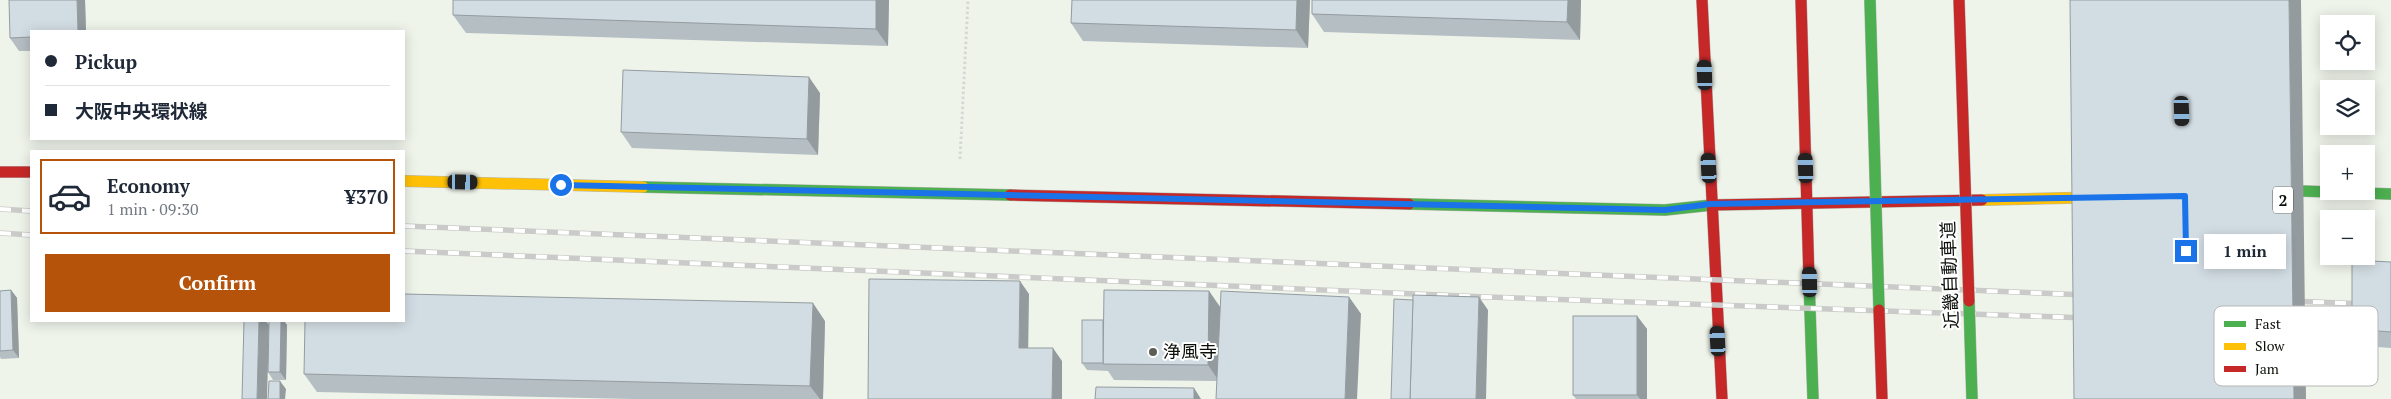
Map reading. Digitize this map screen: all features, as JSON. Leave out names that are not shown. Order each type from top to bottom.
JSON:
[{"type":"main road","points":[[1702,0],[1710,204],[1722,399]]},
{"type":"main road","points":[[1801,0],[1812,399]]},
{"type":"main road","points":[[1870,0],[1882,399]]},
{"type":"main road","name":"近畿自動車道","points":[[1959,0],[1972,399]]},
{"type":"main road","points":[[0,172],[30,172]]},
{"type":"main road","points":[[405,181],[1665,210],[1710,204],[1808,204],[2125,197]]},
{"type":"main road","points":[[2254,191],[2283,189],[2391,194]]},
{"type":"path","points":[[960,166],[968,0]]},
{"type":"building","points":[[9,0],[77,0],[78,30],[30,30],[30,37],[10,38]]},
{"type":"building","points":[[453,0],[876,0],[876,29],[453,15]]},
{"type":"building","points":[[1072,0],[1297,0],[1296,30],[1071,23]]},
{"type":"building","points":[[1312,0],[1568,0],[1567,22],[1312,14]]},
{"type":"building","points":[[2070,0],[2289,0],[2293,306],[2214,306],[2214,386],[2294,386],[2294,399],[2074,399]]},
{"type":"building","points":[[623,70],[809,77],[807,139],[621,132]]},
{"type":"building","points":[[2375,261],[2391,262],[2391,332],[2378,331],[2378,306],[2352,306],[2352,265],[2375,265]]},
{"type":"building","points":[[869,279],[1020,281],[1019,348],[1053,348],[1052,399],[868,399]]},
{"type":"building","points":[[11,290],[13,350],[0,351],[0,291]]},
{"type":"building","points":[[1104,290],[1209,291],[1208,365],[1103,364]]},
{"type":"building","points":[[1221,291],[1349,297],[1345,399],[1216,399]]},
{"type":"building","points":[[405,294],[813,303],[810,386],[304,374],[305,322],[405,322]]},
{"type":"building","points":[[1413,295],[1479,297],[1476,399],[1410,399]]},
{"type":"building","points":[[1394,299],[1413,300],[1410,399],[1391,399]]},
{"type":"building","points":[[1573,316],[1637,316],[1637,395],[1573,395]]},
{"type":"building","points":[[1082,320],[1103,320],[1103,363],[1082,363]]},
{"type":"building","points":[[244,322],[259,322],[257,399],[242,399]]},
{"type":"building","points":[[269,322],[281,322],[280,372],[268,372]]},
{"type":"building","points":[[269,381],[280,381],[280,399],[268,399]]},
{"type":"building","points":[[1096,387],[1194,388],[1194,399],[1095,399]]},
{"type":"railway","points":[[0,209],[30,211]]},
{"type":"railway","points":[[405,226],[2086,295]]},
{"type":"railway","points":[[0,233],[30,235]]},
{"type":"railway","points":[[405,251],[1487,297],[2087,318]]},
{"type":"railway","points":[[2291,301],[2391,305]]},
{"type":"railway","points":[[2378,329],[2391,330]]},
{"type":"traffic: fast","points":[[1870,0],[1879,310]]},
{"type":"traffic: fast","points":[[643,187],[1010,195]]},
{"type":"traffic: fast","points":[[2267,190],[2391,194]]},
{"type":"traffic: fast","points":[[1409,204],[1665,210],[1712,205]]},
{"type":"traffic: fast","points":[[1809,280],[1813,399]]},
{"type":"traffic: fast","points":[[1969,301],[1972,399]]},
{"type":"traffic: slow","points":[[405,181],[643,187]]},
{"type":"traffic: slow","points":[[1982,200],[2109,197]]},
{"type":"traffic: jam","points":[[1702,0],[1722,399]]},
{"type":"traffic: jam","points":[[1801,0],[1809,280]]},
{"type":"traffic: jam","points":[[1959,0],[1969,301]]},
{"type":"traffic: jam","points":[[0,172],[30,172]]},
{"type":"traffic: jam","points":[[1010,195],[1409,204]]},
{"type":"traffic: jam","points":[[1712,205],[1982,200]]},
{"type":"traffic: jam","points":[[1879,310],[1882,399]]},
{"type":"place","name":"浄風寺","points":[[1153,352]]},
{"type":"route","points":[[561,185],[1665,210],[1710,204],[1828,204],[2185,196],[2186,251]]}]
